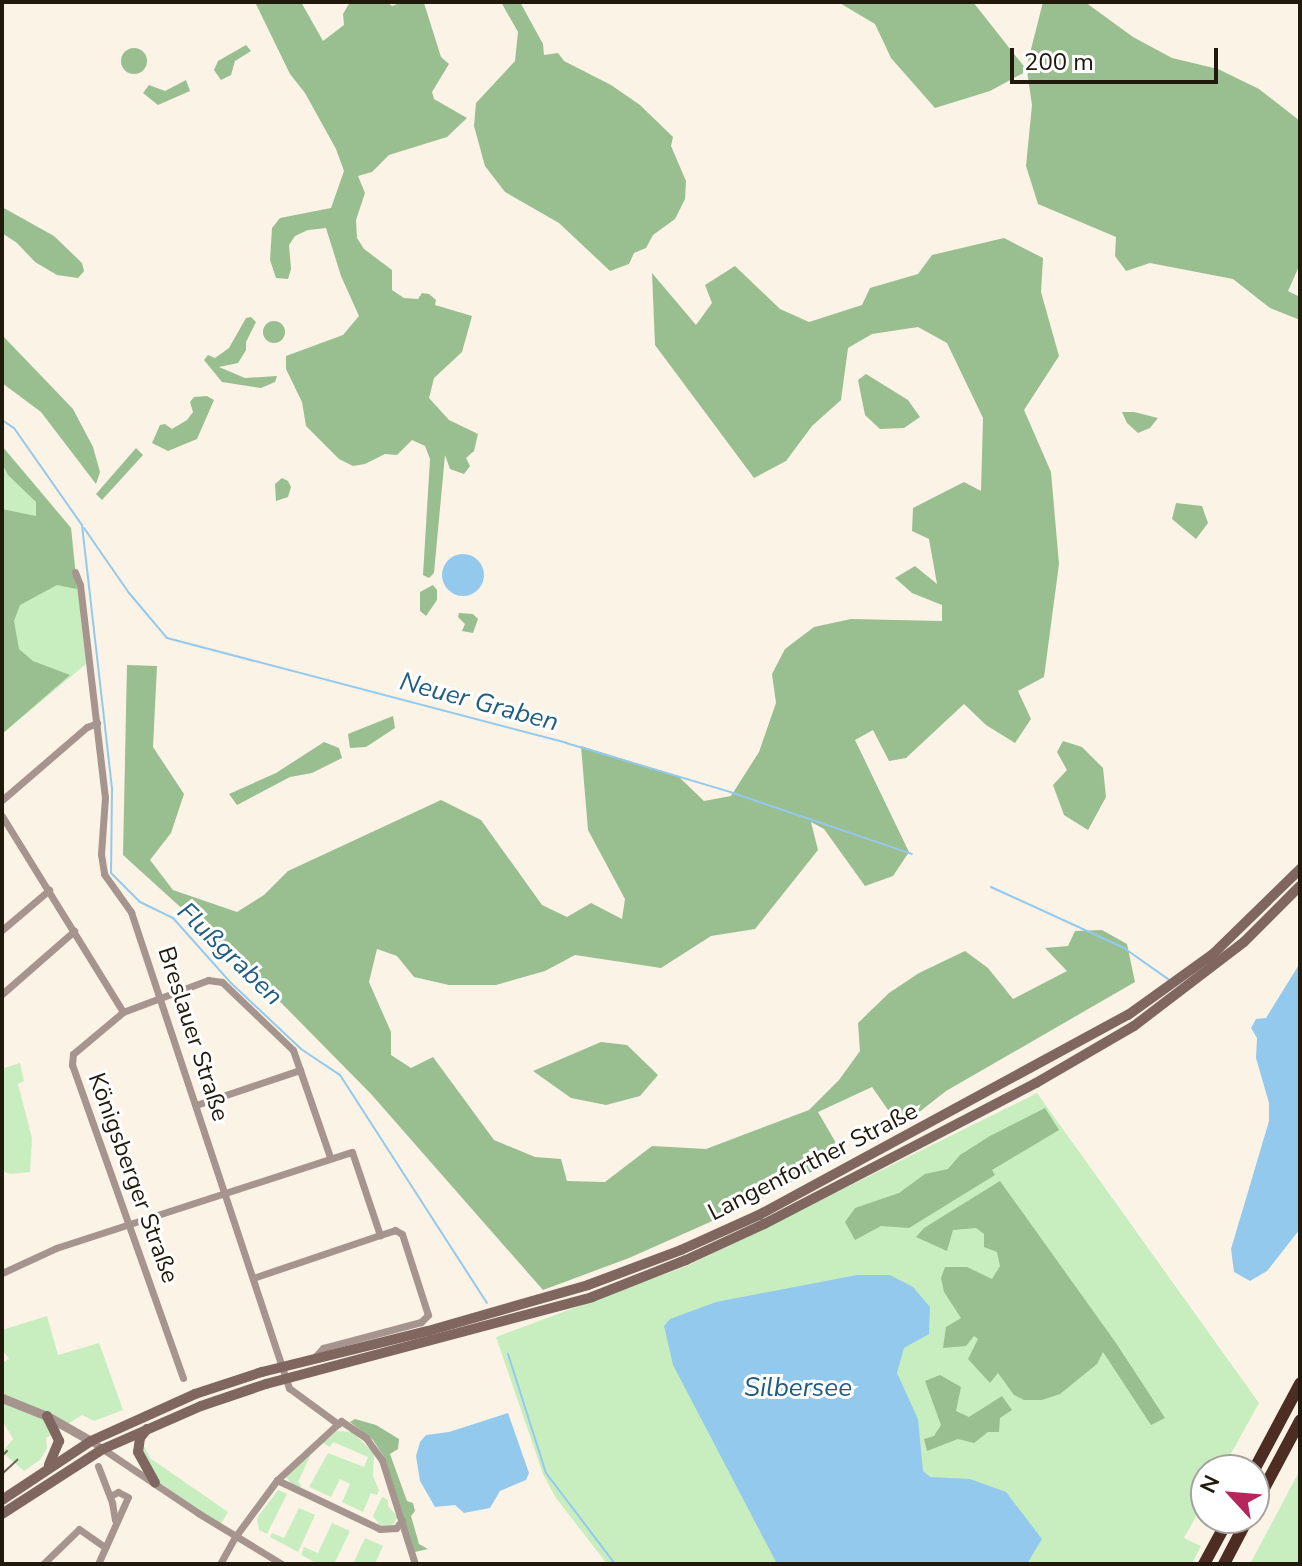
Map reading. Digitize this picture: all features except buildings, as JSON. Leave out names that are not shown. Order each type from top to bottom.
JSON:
[{"type":"highway","points":[[1263,1454],[1300,1384]]},
{"type":"highway","points":[[1270,1477],[1300,1421]]},
{"type":"highway","points":[[1204,1564],[1220,1534]]},
{"type":"highway","points":[[1224,1564],[1240,1534]]},
{"type":"main road","name":"Langenforther Straße","points":[[2,1500],[48,1466],[91,1441],[195,1394],[282,1366],[428,1331],[588,1285],[681,1250],[771,1209],[1094,1035],[1148,1002],[1237,933],[1300,869]]},
{"type":"main road","name":"Langenforther Straße","points":[[2,1514],[103,1449],[149,1426],[285,1378],[567,1305],[686,1260],[764,1224],[1023,1090],[1134,1026],[1232,952],[1300,886]]},
{"type":"main road","points":[[47,1416],[59,1441],[48,1466]]},
{"type":"main road","points":[[149,1426],[140,1438],[138,1452],[155,1483]]},
{"type":"street","name":"Breslauer Straße","points":[[75,572],[80,585],[105,797],[102,865],[131,912],[285,1378]]},
{"type":"street","points":[[2,800],[87,727],[97,723]]},
{"type":"street","points":[[2,816],[123,1012]]},
{"type":"street","points":[[2,930],[49,890]]},
{"type":"street","points":[[2,994],[74,931]]},
{"type":"street","name":"Königsberger Straße","points":[[183,1378],[71,1058],[123,1012],[208,980],[222,982],[289,1045],[300,1070]]},
{"type":"street","points":[[196,1105],[300,1070],[330,1157]]},
{"type":"street","points":[[2,1273],[56,1248],[348,1151],[354,1155],[380,1235]]},
{"type":"street","points":[[253,1278],[395,1230],[402,1234],[428,1312],[426,1318],[323,1348],[313,1359]]},
{"type":"street","points":[[285,1378],[291,1392],[316,1404],[339,1423],[366,1438],[377,1451],[415,1564]]},
{"type":"street","points":[[2,1398],[47,1416],[91,1441],[235,1537],[282,1564]]},
{"type":"street","points":[[220,1564],[235,1537],[277,1480],[339,1423]]},
{"type":"street","points":[[98,1466],[110,1496],[115,1526]]},
{"type":"street","points":[[277,1480],[380,1529],[396,1528],[402,1520]]},
{"type":"street","points":[[98,1564],[128,1497],[118,1492],[110,1496]]},
{"type":"street","points":[[43,1564],[79,1529],[105,1547]]},
{"type":"green space","points":[[255,2],[301,2],[323,41],[344,25],[343,14],[350,2],[387,2],[392,6],[402,2],[424,3],[441,57],[449,64],[432,92],[434,99],[467,118],[447,137],[389,155],[372,172],[358,176],[365,193],[356,220],[357,238],[364,249],[392,270],[392,290],[404,298],[418,299],[422,293],[429,294],[436,300],[435,305],[472,316],[462,352],[434,378],[429,398],[449,420],[478,434],[474,451],[466,458],[470,466],[464,474],[450,469],[445,455],[434,573],[429,578],[423,575],[430,459],[425,446],[412,440],[397,455],[385,454],[353,466],[339,459],[306,426],[302,402],[286,369],[286,356],[343,335],[359,316],[341,276],[326,228],[308,230],[295,236],[289,245],[291,269],[288,279],[276,278],[270,260],[272,228],[280,218],[331,208],[344,171],[336,149],[305,93],[290,74]]},
{"type":"green space","points":[[501,2],[520,2],[543,44],[544,55],[558,53],[564,61],[611,85],[640,105],[673,137],[671,146],[686,181],[685,199],[675,219],[653,235],[646,248],[634,253],[629,264],[610,271],[559,223],[505,192],[485,166],[474,126],[476,103],[515,61],[518,32]]},
{"type":"green space","points":[[838,2],[973,2],[1026,69],[1043,2],[1085,2],[1133,37],[1172,58],[1218,69],[1259,89],[1300,121],[1300,264],[1288,291],[1300,297],[1300,320],[1270,308],[1233,279],[1150,263],[1126,271],[1115,256],[1116,237],[1038,204],[1026,166],[1032,105],[1027,71],[990,91],[935,108],[891,58],[875,24]]},
{"type":"green space","points":[[246,45],[251,51],[235,61],[231,75],[221,80],[214,70],[218,61]]},
{"type":"green space","points":[[134,48],[143,52],[147,61],[143,70],[134,74],[125,70],[121,61],[125,52]]},
{"type":"green space","points":[[186,80],[190,91],[158,105],[143,93],[149,85],[165,91]]},
{"type":"green space","points":[[2,207],[54,236],[82,263],[84,271],[78,278],[57,275],[35,262],[2,233]]},
{"type":"green space","points":[[1004,238],[1043,258],[1041,292],[1059,356],[1024,410],[1051,472],[1059,564],[1044,677],[1018,691],[1031,719],[1015,743],[986,725],[964,704],[906,758],[889,761],[873,730],[855,740],[909,852],[893,876],[865,886],[824,829],[811,822],[818,850],[755,929],[711,936],[661,968],[575,955],[545,971],[496,985],[449,985],[414,977],[397,956],[377,949],[369,982],[391,1032],[391,1055],[411,1068],[433,1057],[494,1140],[535,1157],[561,1159],[567,1181],[605,1182],[652,1146],[706,1149],[809,1110],[839,1080],[860,1051],[858,1023],[889,993],[919,973],[965,951],[988,968],[1013,999],[1067,971],[1045,948],[1068,946],[1075,931],[1102,930],[1127,944],[1135,982],[946,1091],[900,1127],[872,1087],[818,1112],[843,1155],[753,1203],[629,1258],[543,1290],[371,1094],[242,963],[123,855],[127,665],[157,666],[153,747],[184,794],[171,833],[150,860],[173,890],[237,912],[264,895],[288,871],[441,800],[481,820],[542,905],[567,917],[591,903],[622,919],[625,899],[588,830],[581,746],[678,776],[704,801],[731,796],[759,752],[776,703],[772,674],[785,649],[814,627],[851,619],[942,621],[942,605],[912,593],[895,578],[915,566],[937,584],[929,539],[912,531],[913,508],[964,482],[981,491],[983,418],[947,343],[918,327],[872,334],[848,348],[841,400],[812,426],[786,461],[754,478],[655,345],[652,273],[696,325],[712,303],[705,285],[735,266],[780,309],[809,322],[862,305],[870,288],[918,274],[932,255]]},
{"type":"green space","points":[[251,317],[256,322],[238,363],[219,367],[245,378],[277,376],[275,382],[261,388],[222,382],[204,360],[208,355],[215,358],[229,348],[246,318]]},
{"type":"green space","points":[[274,321],[282,324],[285,332],[282,340],[274,343],[266,340],[263,332],[266,324]]},
{"type":"green space","points":[[2,335],[73,409],[93,447],[100,472],[96,484],[41,412],[2,383]]},
{"type":"green space","points":[[866,374],[908,400],[920,417],[904,428],[880,429],[865,415],[858,380]]},
{"type":"green space","points":[[207,396],[214,400],[197,439],[168,451],[152,443],[160,425],[165,424],[172,429],[187,420],[193,412],[190,402],[194,397]]},
{"type":"green space","points":[[1122,412],[1158,418],[1150,428],[1138,433],[1127,423]]},
{"type":"green space","points":[[2,446],[71,528],[86,664],[2,734]]},
{"type":"green space","points":[[2,446],[71,528],[77,589],[57,585],[20,605],[14,621],[19,649],[33,661],[70,675],[2,734],[2,509],[36,516],[36,502],[8,475],[2,463]]},
{"type":"green space","points":[[136,448],[143,455],[102,500],[96,494]]},
{"type":"green space","points":[[282,478],[291,487],[288,497],[276,501],[275,484]]},
{"type":"green space","points":[[1176,503],[1202,506],[1208,523],[1196,539],[1172,519]]},
{"type":"green space","points":[[433,585],[437,590],[437,600],[426,616],[420,611],[420,592]]},
{"type":"green space","points":[[459,613],[473,614],[478,619],[473,633],[462,631],[465,624],[458,617]]},
{"type":"green space","points":[[393,716],[395,728],[366,747],[350,748],[348,734]]},
{"type":"green space","points":[[1063,741],[1082,747],[1103,768],[1106,797],[1088,830],[1064,815],[1053,785],[1067,770],[1057,752]]},
{"type":"green space","points":[[324,742],[339,748],[342,758],[312,773],[290,777],[237,805],[229,794],[276,773]]},
{"type":"green space","points":[[601,1042],[627,1045],[658,1075],[640,1096],[606,1105],[571,1098],[533,1071]]},
{"type":"green space","points":[[20,1063],[24,1081],[18,1084],[32,1138],[30,1172],[10,1174],[2,1171],[2,1069]]},
{"type":"green space","points":[[1037,1093],[1259,1403],[1231,1454],[1190,1454],[1190,1527],[1184,1538],[1201,1546],[1192,1564],[607,1564],[556,1498],[543,1474],[496,1337],[687,1266]]},
{"type":"green space","points":[[1045,1108],[1059,1130],[992,1170],[995,1175],[909,1228],[881,1226],[855,1240],[845,1222],[855,1208],[899,1193],[925,1174],[948,1169],[960,1155],[990,1136]]},
{"type":"green space","points":[[1000,1181],[1116,1343],[1165,1418],[1151,1425],[1103,1352],[1097,1364],[1060,1394],[1042,1400],[1024,1400],[1014,1395],[998,1373],[990,1383],[968,1359],[978,1339],[974,1336],[966,1346],[943,1348],[946,1327],[961,1318],[944,1292],[941,1278],[945,1267],[967,1267],[992,1279],[1000,1266],[997,1252],[984,1247],[984,1234],[976,1228],[953,1230],[947,1251],[916,1237],[924,1228]]},
{"type":"green space","points":[[47,1316],[58,1355],[99,1343],[123,1410],[94,1421],[82,1415],[46,1438],[47,1448],[40,1460],[24,1471],[2,1452],[13,1439],[2,1420],[2,1363],[9,1359],[2,1349],[2,1330]]},
{"type":"green space","points":[[940,1375],[961,1387],[956,1411],[969,1417],[1002,1396],[1012,1410],[1000,1418],[999,1432],[988,1432],[974,1443],[958,1439],[927,1451],[924,1439],[934,1436],[941,1425],[925,1381]]},
{"type":"green space","points":[[355,1419],[376,1425],[399,1439],[398,1449],[390,1454],[407,1501],[413,1503],[415,1511],[411,1516],[419,1544],[428,1549],[415,1552],[385,1458],[373,1440],[350,1422]]},
{"type":"green space","points":[[337,1431],[352,1432],[374,1453],[373,1476],[379,1490],[377,1495],[371,1493],[363,1512],[342,1502],[350,1484],[340,1479],[331,1497],[309,1487],[328,1453],[364,1467],[368,1457],[333,1442],[330,1447],[323,1443]]},
{"type":"green space","points":[[138,1446],[144,1446],[150,1458],[228,1512],[219,1527],[162,1484],[159,1487]]},
{"type":"green space","points":[[311,1454],[298,1482],[302,1486],[296,1489],[286,1477]]},
{"type":"green space","points":[[1300,1470],[1300,1564],[1250,1564],[1266,1534],[1270,1534],[1270,1526]]},
{"type":"green space","points":[[278,1490],[287,1494],[267,1534],[259,1530],[257,1518]]},
{"type":"green space","points":[[382,1497],[388,1500],[388,1506],[398,1517],[391,1527],[381,1527],[373,1516]]},
{"type":"green space","points":[[299,1508],[315,1515],[298,1552],[270,1537],[272,1533],[284,1538]]},
{"type":"green space","points":[[332,1523],[350,1531],[334,1564],[318,1564],[301,1555],[304,1547],[318,1553]]},
{"type":"green space","points":[[365,1538],[383,1546],[375,1564],[353,1564]]},
{"type":"water","points":[[463,554],[478,560],[484,575],[478,590],[463,596],[448,590],[442,575],[448,560]]},
{"type":"water","points":[[1300,963],[1300,1229],[1267,1271],[1250,1281],[1234,1272],[1231,1249],[1269,1121],[1269,1103],[1256,1058],[1257,1038],[1251,1028],[1256,1019],[1266,1018]]},
{"type":"water","name":"Silbersee","points":[[857,1275],[890,1275],[913,1287],[930,1307],[929,1334],[904,1348],[897,1373],[918,1419],[923,1471],[930,1477],[970,1479],[1006,1492],[1042,1539],[1027,1564],[777,1564],[673,1365],[664,1326],[670,1319],[716,1302]]},
{"type":"water","points":[[508,1413],[529,1473],[526,1480],[500,1491],[490,1508],[464,1513],[455,1505],[435,1507],[420,1481],[416,1456],[420,1442],[426,1435],[449,1432]]},
{"type":"waterway","name":"Flußgraben","points":[[2,420],[14,428],[82,525],[112,790],[111,873],[140,902],[173,918],[231,983],[301,1049],[340,1075],[487,1303]]},
{"type":"waterway","name":"Neuer Graben","points":[[84,528],[129,593],[167,638],[566,743],[730,792],[912,854]]},
{"type":"waterway","name":"Neuer Graben","points":[[991,887],[1124,948],[1168,979]]},
{"type":"waterway","name":"Flußgraben","points":[[508,1354],[546,1473],[615,1564]]},
{"type":"tram line","points":[[2,1456],[7,1451]]},
{"type":"tram line","points":[[2,1474],[17,1460]]}]
